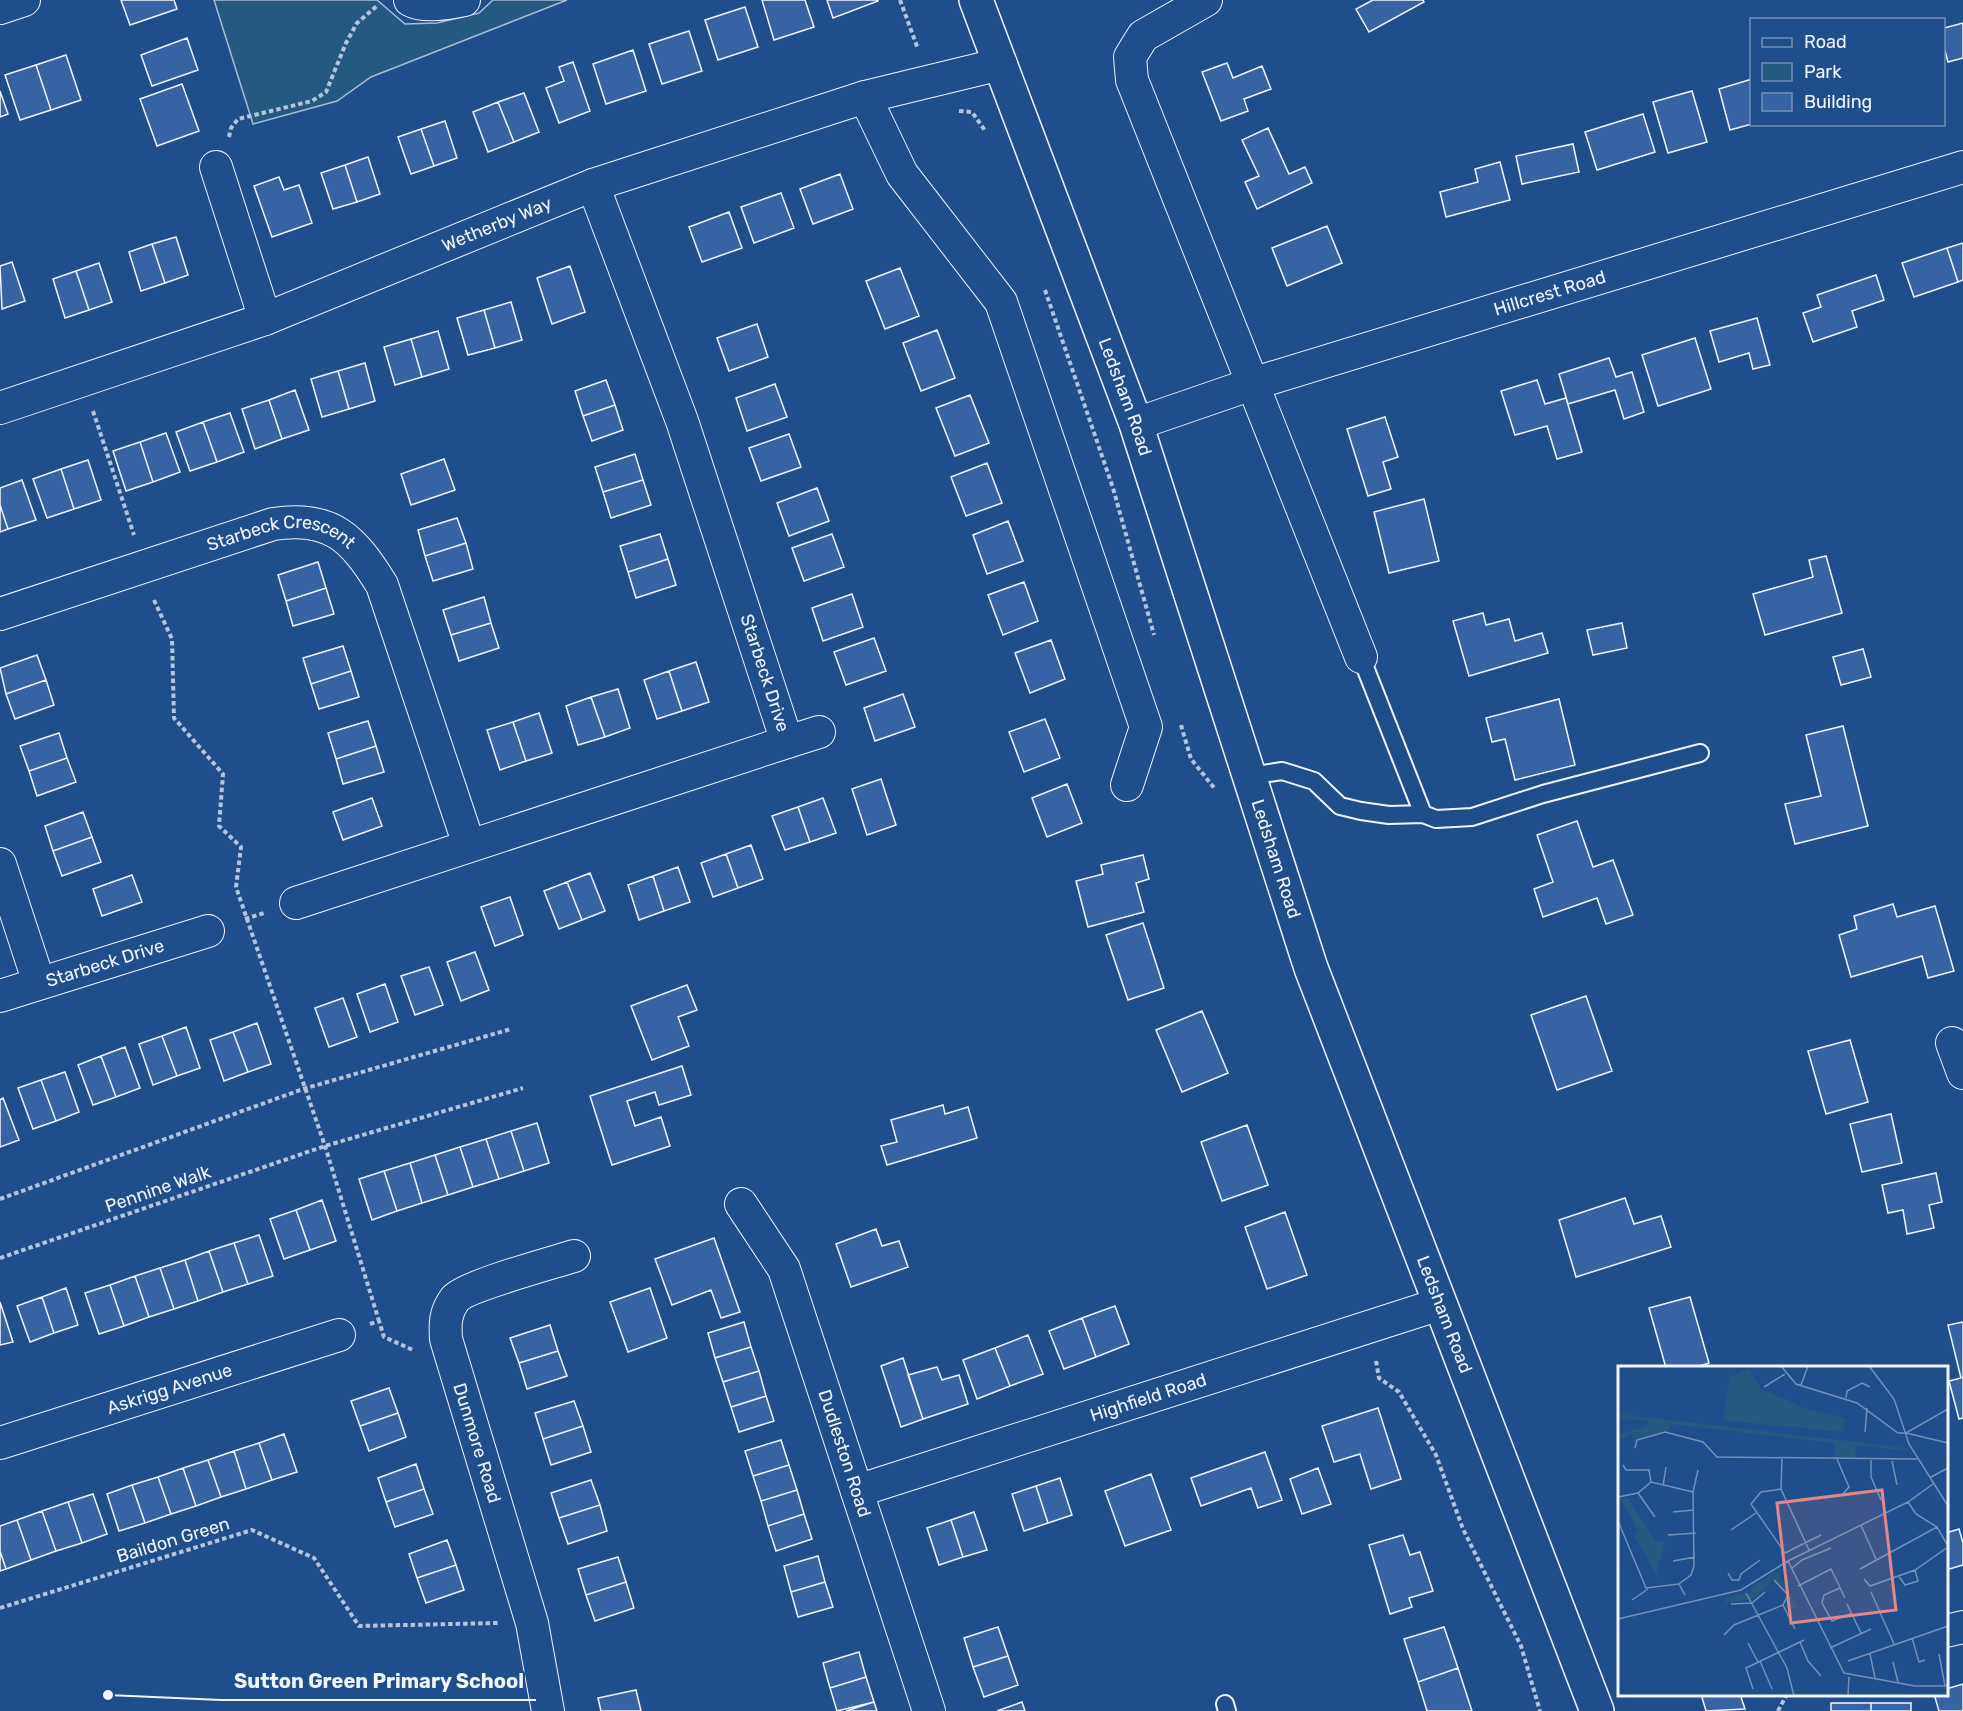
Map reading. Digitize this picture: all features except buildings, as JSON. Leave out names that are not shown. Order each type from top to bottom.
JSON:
[{"type":"main road","name":"Ledsham Road","points":[[976,0],[1136,424],[1311,968],[1597,1711]]},
{"type":"street","points":[[410,0],[427,4],[464,0]]},
{"type":"street","points":[[1206,0],[1143,36],[1130,57],[1132,80],[1255,383],[1343,618],[1361,657]]},
{"type":"street","name":"Wetherby Way","points":[[0,408],[265,319],[593,185],[865,97],[1001,64]]},
{"type":"street","points":[[865,97],[902,174],[1000,302],[1146,727],[1127,785]]},
{"type":"street","name":"Hillcrest Road","points":[[1136,424],[1255,383],[1963,166]]},
{"type":"street","points":[[216,167],[265,319]]},
{"type":"street","name":"Starbeck Drive","points":[[296,903],[787,742],[682,421],[593,185]]},
{"type":"street","name":"Starbeck Crescent","points":[[0,614],[273,524],[298,520],[321,524],[344,535],[358,547],[382,585],[469,845]]},
{"type":"street","points":[[787,742],[819,732]]},
{"type":"street","points":[[0,864],[39,984]]},
{"type":"street","name":"Starbeck Drive","points":[[0,996],[208,931]]},
{"type":"street","points":[[1952,1043],[1963,1073]]},
{"type":"street","name":"Dudleston Road","points":[[741,1204],[784,1269],[930,1711]]},
{"type":"street","name":"Dunmore Road","points":[[548,1711],[532,1623],[453,1365],[446,1339],[445,1318],[456,1297],[472,1289],[574,1256]]},
{"type":"street","name":"Highfield Road","points":[[857,1491],[1440,1304]]},
{"type":"street","name":"Askrigg Avenue","points":[[0,1443],[339,1335]]},
{"type":"street","points":[[1948,1631],[1963,1627]]},
{"type":"lane","points":[[1361,657],[1423,814]]},
{"type":"lane","points":[[1249,776],[1282,771],[1314,781],[1341,806],[1389,815],[1423,814],[1436,819],[1473,817],[1544,794],[1700,753]]},
{"type":"path","points":[[216,167],[224,156],[231,128],[238,119],[312,101],[326,92],[346,43],[357,24],[372,10]]},
{"type":"path","points":[[83,380],[157,612],[172,639],[174,718],[223,774],[219,826],[241,847],[236,887],[303,1089],[325,1146],[384,1337],[398,1345],[453,1365]]},
{"type":"path","points":[[208,931],[296,903]]},
{"type":"path","points":[[0,1199],[303,1089],[511,1029]]},
{"type":"path","name":"Pennine Walk","points":[[0,1258],[325,1146],[523,1088]]},
{"type":"path","points":[[339,1335],[379,1321]]},
{"type":"path","points":[[1375,1356],[1379,1378],[1400,1392],[1436,1455],[1463,1529],[1521,1646],[1540,1711]]},
{"type":"path","name":"Baildon Green","points":[[0,1608],[252,1530],[314,1558],[359,1626],[532,1623]]},
{"type":"path","points":[[1778,1711],[1786,1696]]},
{"type":"green space","points":[[214,0],[377,0],[405,24],[437,23],[479,13],[493,0],[567,0],[371,77],[337,101],[253,124]]},
{"type":"place","name":"Sutton Green Primary School","points":[[108,1695]]}]
